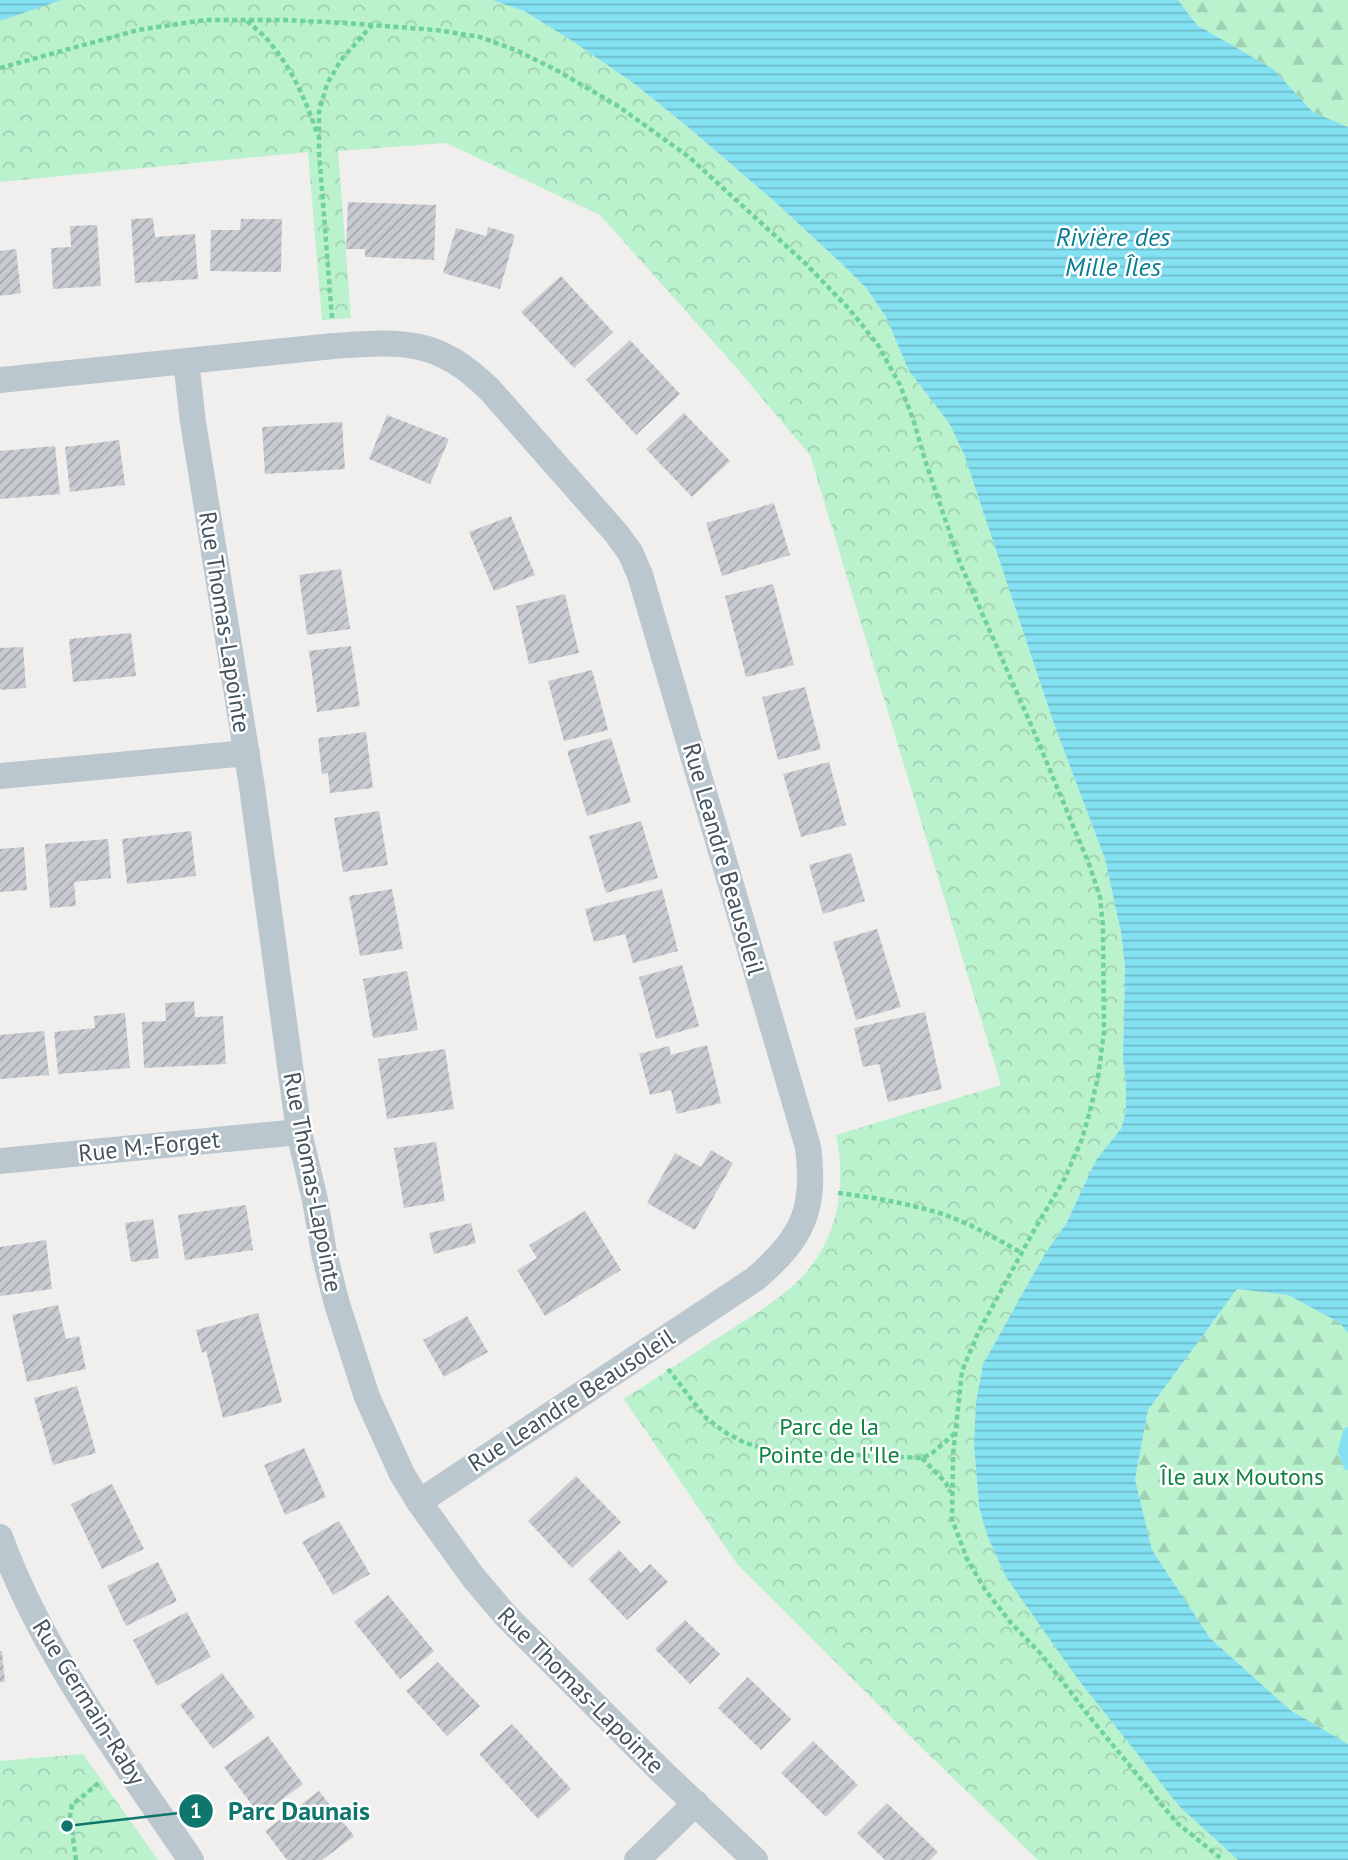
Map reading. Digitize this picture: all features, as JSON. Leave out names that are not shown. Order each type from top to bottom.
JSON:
[{"type":"street","name":"Rue Leandre Beausoleil","points":[[0,380],[373,343],[405,344],[431,349],[474,374],[617,533],[630,552],[646,594],[808,1147],[810,1199],[792,1242],[777,1261],[755,1279],[419,1502]]},
{"type":"street","name":"Rue Thomas-Lapointe","points":[[186,361],[193,422],[247,753],[299,1132],[337,1304],[367,1397],[402,1474],[473,1577],[506,1616],[661,1772],[755,1860]]},
{"type":"street","points":[[0,776],[247,753]]},
{"type":"street","name":"Rue M.-Forget","points":[[0,1161],[299,1132]]},
{"type":"street","name":"Rue Germain-Raby","points":[[2,1547],[65,1671],[191,1860]]},
{"type":"street","points":[[637,1860],[695,1803]]},
{"type":"path","points":[[0,68],[138,30],[205,20],[285,20],[373,25],[480,37],[518,51],[618,106],[689,157],[806,264],[850,310],[878,345],[900,385],[914,422],[960,562],[1089,864],[1100,897],[1103,926],[1104,1032],[1098,1077],[1082,1139],[1065,1178],[978,1333],[962,1371],[955,1433],[952,1519],[967,1559],[986,1591],[1041,1654],[1177,1823],[1223,1860]]},
{"type":"path","points":[[246,20],[270,42],[292,73],[318,136]]},
{"type":"path","points":[[332,319],[318,136],[319,112],[327,84],[341,60],[373,25]]},
{"type":"path","points":[[840,1193],[940,1213],[981,1230],[1022,1252]]},
{"type":"path","points":[[669,1370],[705,1417],[723,1431],[745,1443],[774,1451],[922,1458],[932,1454],[955,1433]]},
{"type":"path","points":[[922,1458],[946,1483],[952,1497]]},
{"type":"path","points":[[76,1860],[70,1816],[72,1805],[102,1781]]},
{"type":"green space","name":"Parc de la Pointe de l'Ile","points":[[62,0],[492,0],[524,11],[636,85],[688,127],[843,265],[867,289],[886,317],[909,371],[949,423],[964,454],[1053,721],[1105,859],[1121,932],[1125,967],[1123,1060],[1126,1111],[1121,1130],[1096,1160],[1066,1224],[1046,1252],[983,1364],[976,1402],[974,1444],[979,1507],[1080,1682],[1179,1806],[1238,1860],[1038,1860],[737,1564],[624,1399],[756,1314],[792,1287],[813,1264],[831,1230],[836,1212],[840,1174],[836,1135],[1001,1085],[810,455],[600,215],[446,143],[338,151],[351,318],[322,320],[308,152],[0,182],[0,21]]},
{"type":"green space","points":[[1178,0],[1348,0],[1348,127],[1313,112],[1273,69],[1197,25]]},
{"type":"green space","name":"Île aux Moutons","points":[[1237,1289],[1288,1295],[1340,1323],[1348,1333],[1348,1744],[1290,1710],[1210,1638],[1152,1550],[1135,1479],[1148,1410]]},
{"type":"green space","points":[[83,1754],[158,1860],[0,1860],[0,1761]]},
{"type":"water","points":[[0,0],[62,0],[0,21]]},
{"type":"water","name":"Rivière des Mille Îles","points":[[492,0],[1178,0],[1197,25],[1273,69],[1313,112],[1348,127],[1348,1333],[1340,1323],[1288,1295],[1237,1289],[1148,1410],[1135,1479],[1152,1550],[1210,1638],[1290,1710],[1348,1744],[1348,1860],[1238,1860],[1179,1806],[1080,1682],[1006,1577],[988,1537],[979,1507],[974,1444],[976,1402],[983,1364],[1046,1252],[1066,1224],[1096,1160],[1121,1129],[1126,1111],[1123,1060],[1125,967],[1121,932],[1105,859],[1053,721],[964,454],[949,423],[909,371],[886,317],[867,289],[843,265],[774,201],[636,85],[524,11]]},
{"type":"building","points":[[348,202],[436,205],[434,260],[365,257],[365,249],[346,249]]},
{"type":"building","points":[[153,218],[155,237],[195,234],[198,279],[135,283],[131,219]]},
{"type":"building","points":[[241,219],[282,219],[281,272],[210,271],[211,230],[240,230]]},
{"type":"building","points":[[97,225],[101,286],[53,289],[51,248],[71,247],[70,226]]},
{"type":"building","points":[[488,227],[515,235],[500,289],[443,273],[456,228],[486,236]]},
{"type":"building","points":[[16,249],[21,293],[0,296],[0,251]]},
{"type":"building","points":[[561,276],[613,332],[574,368],[521,312]]},
{"type":"building","points":[[630,340],[680,394],[636,435],[586,380]]},
{"type":"building","points":[[684,413],[730,461],[692,497],[646,449]]},
{"type":"building","points":[[387,415],[449,439],[430,484],[369,459]]},
{"type":"building","points":[[342,422],[345,469],[265,474],[262,427]]},
{"type":"building","points":[[119,440],[125,485],[70,492],[65,447]]},
{"type":"building","points":[[55,446],[60,494],[0,499],[0,451]]},
{"type":"building","points":[[774,503],[790,555],[722,576],[706,523]]},
{"type":"building","points":[[511,516],[535,575],[494,591],[469,532]]},
{"type":"building","points":[[341,569],[350,629],[307,635],[299,575]]},
{"type":"building","points":[[773,584],[794,665],[746,677],[725,596]]},
{"type":"building","points":[[565,594],[579,653],[529,664],[516,606]]},
{"type":"building","points":[[131,633],[136,676],[73,682],[69,639]]},
{"type":"building","points":[[351,646],[360,706],[317,712],[309,651]]},
{"type":"building","points":[[23,647],[26,688],[0,690],[0,648]]},
{"type":"building","points":[[592,670],[608,730],[564,741],[548,681]]},
{"type":"building","points":[[805,687],[821,749],[778,760],[762,697]]},
{"type":"building","points":[[366,732],[373,788],[330,793],[328,773],[322,774],[318,738]]},
{"type":"building","points":[[611,738],[631,802],[587,816],[567,751]]},
{"type":"building","points":[[829,762],[846,825],[801,837],[783,774]]},
{"type":"building","points":[[379,811],[388,865],[343,872],[334,818]]},
{"type":"building","points":[[641,821],[658,878],[606,893],[589,836]]},
{"type":"building","points":[[191,831],[196,876],[127,884],[122,839]]},
{"type":"building","points":[[108,839],[111,878],[74,882],[76,906],[50,908],[45,844]]},
{"type":"building","points":[[24,847],[27,890],[0,892],[0,849]]},
{"type":"building","points":[[851,853],[865,901],[823,914],[809,865]]},
{"type":"building","points":[[392,889],[403,949],[360,956],[349,896]]},
{"type":"building","points":[[662,889],[678,951],[633,963],[625,934],[594,942],[585,909]]},
{"type":"building","points":[[877,929],[901,1007],[856,1020],[833,942]]},
{"type":"building","points":[[682,965],[699,1026],[656,1039],[639,977]]},
{"type":"building","points":[[407,971],[418,1030],[373,1038],[363,979]]},
{"type":"building","points":[[194,1001],[195,1017],[223,1016],[226,1064],[144,1068],[142,1022],[166,1021],[165,1003]]},
{"type":"building","points":[[925,1012],[942,1089],[888,1102],[879,1064],[863,1067],[854,1028]]},
{"type":"building","points":[[125,1013],[130,1068],[58,1074],[54,1032],[95,1028],[94,1016]]},
{"type":"building","points":[[44,1031],[49,1075],[0,1079],[0,1035]]},
{"type":"building","points":[[707,1045],[721,1103],[677,1114],[671,1090],[650,1095],[639,1054],[669,1046],[671,1055]]},
{"type":"building","points":[[445,1049],[454,1109],[387,1119],[378,1059]]},
{"type":"building","points":[[436,1142],[445,1201],[404,1208],[394,1148]]},
{"type":"building","points":[[711,1150],[733,1163],[695,1230],[647,1203],[675,1153],[701,1167]]},
{"type":"building","points":[[246,1205],[253,1250],[185,1260],[178,1215]]},
{"type":"building","points":[[585,1211],[621,1270],[545,1316],[517,1270],[537,1258],[529,1245]]},
{"type":"building","points":[[153,1219],[159,1258],[131,1262],[125,1223]]},
{"type":"building","points":[[471,1223],[476,1243],[434,1254],[429,1233]]},
{"type":"building","points":[[46,1240],[52,1289],[0,1296],[0,1247]]},
{"type":"building","points":[[58,1305],[66,1339],[79,1336],[86,1369],[27,1382],[12,1315]]},
{"type":"building","points":[[258,1313],[282,1402],[223,1418],[206,1351],[202,1353],[196,1330]]},
{"type":"building","points":[[467,1316],[488,1352],[444,1377],[423,1340]]},
{"type":"building","points":[[77,1386],[96,1453],[53,1465],[34,1398]]},
{"type":"building","points":[[304,1448],[326,1497],[285,1515],[264,1465]]},
{"type":"building","points":[[576,1476],[621,1522],[572,1568],[528,1521]]},
{"type":"building","points":[[112,1484],[144,1549],[102,1569],[71,1504]]},
{"type":"building","points":[[339,1521],[370,1574],[333,1595],[302,1542]]},
{"type":"building","points":[[619,1550],[641,1573],[650,1564],[668,1582],[627,1620],[588,1579]]},
{"type":"building","points":[[158,1562],[177,1601],[126,1626],[107,1586]]},
{"type":"building","points":[[388,1595],[434,1651],[400,1679],[354,1622]]},
{"type":"building","points":[[187,1612],[211,1657],[157,1686],[133,1640]]},
{"type":"building","points":[[685,1620],[720,1654],[690,1684],[655,1649]]},
{"type":"building","points":[[2,1651],[5,1682],[0,1682]]},
{"type":"building","points":[[438,1662],[480,1706],[447,1736],[406,1691]]},
{"type":"building","points":[[222,1673],[255,1717],[213,1749],[180,1705]]},
{"type":"building","points":[[748,1677],[791,1719],[761,1750],[718,1708]]},
{"type":"building","points":[[512,1724],[571,1789],[538,1819],[479,1754]]},
{"type":"building","points":[[268,1736],[303,1784],[260,1816],[224,1767]]},
{"type":"building","points":[[813,1741],[858,1785],[826,1817],[781,1773]]},
{"type":"building","points":[[319,1791],[354,1836],[322,1860],[287,1860],[265,1831]]},
{"type":"building","points":[[887,1803],[938,1852],[930,1860],[885,1860],[857,1833]]},
{"type":"waterway","points":[[1348,1432],[1343,1451],[1348,1465]]},
{"type":"place","name":"Parc Daunais","points":[[67,1826]]}]
